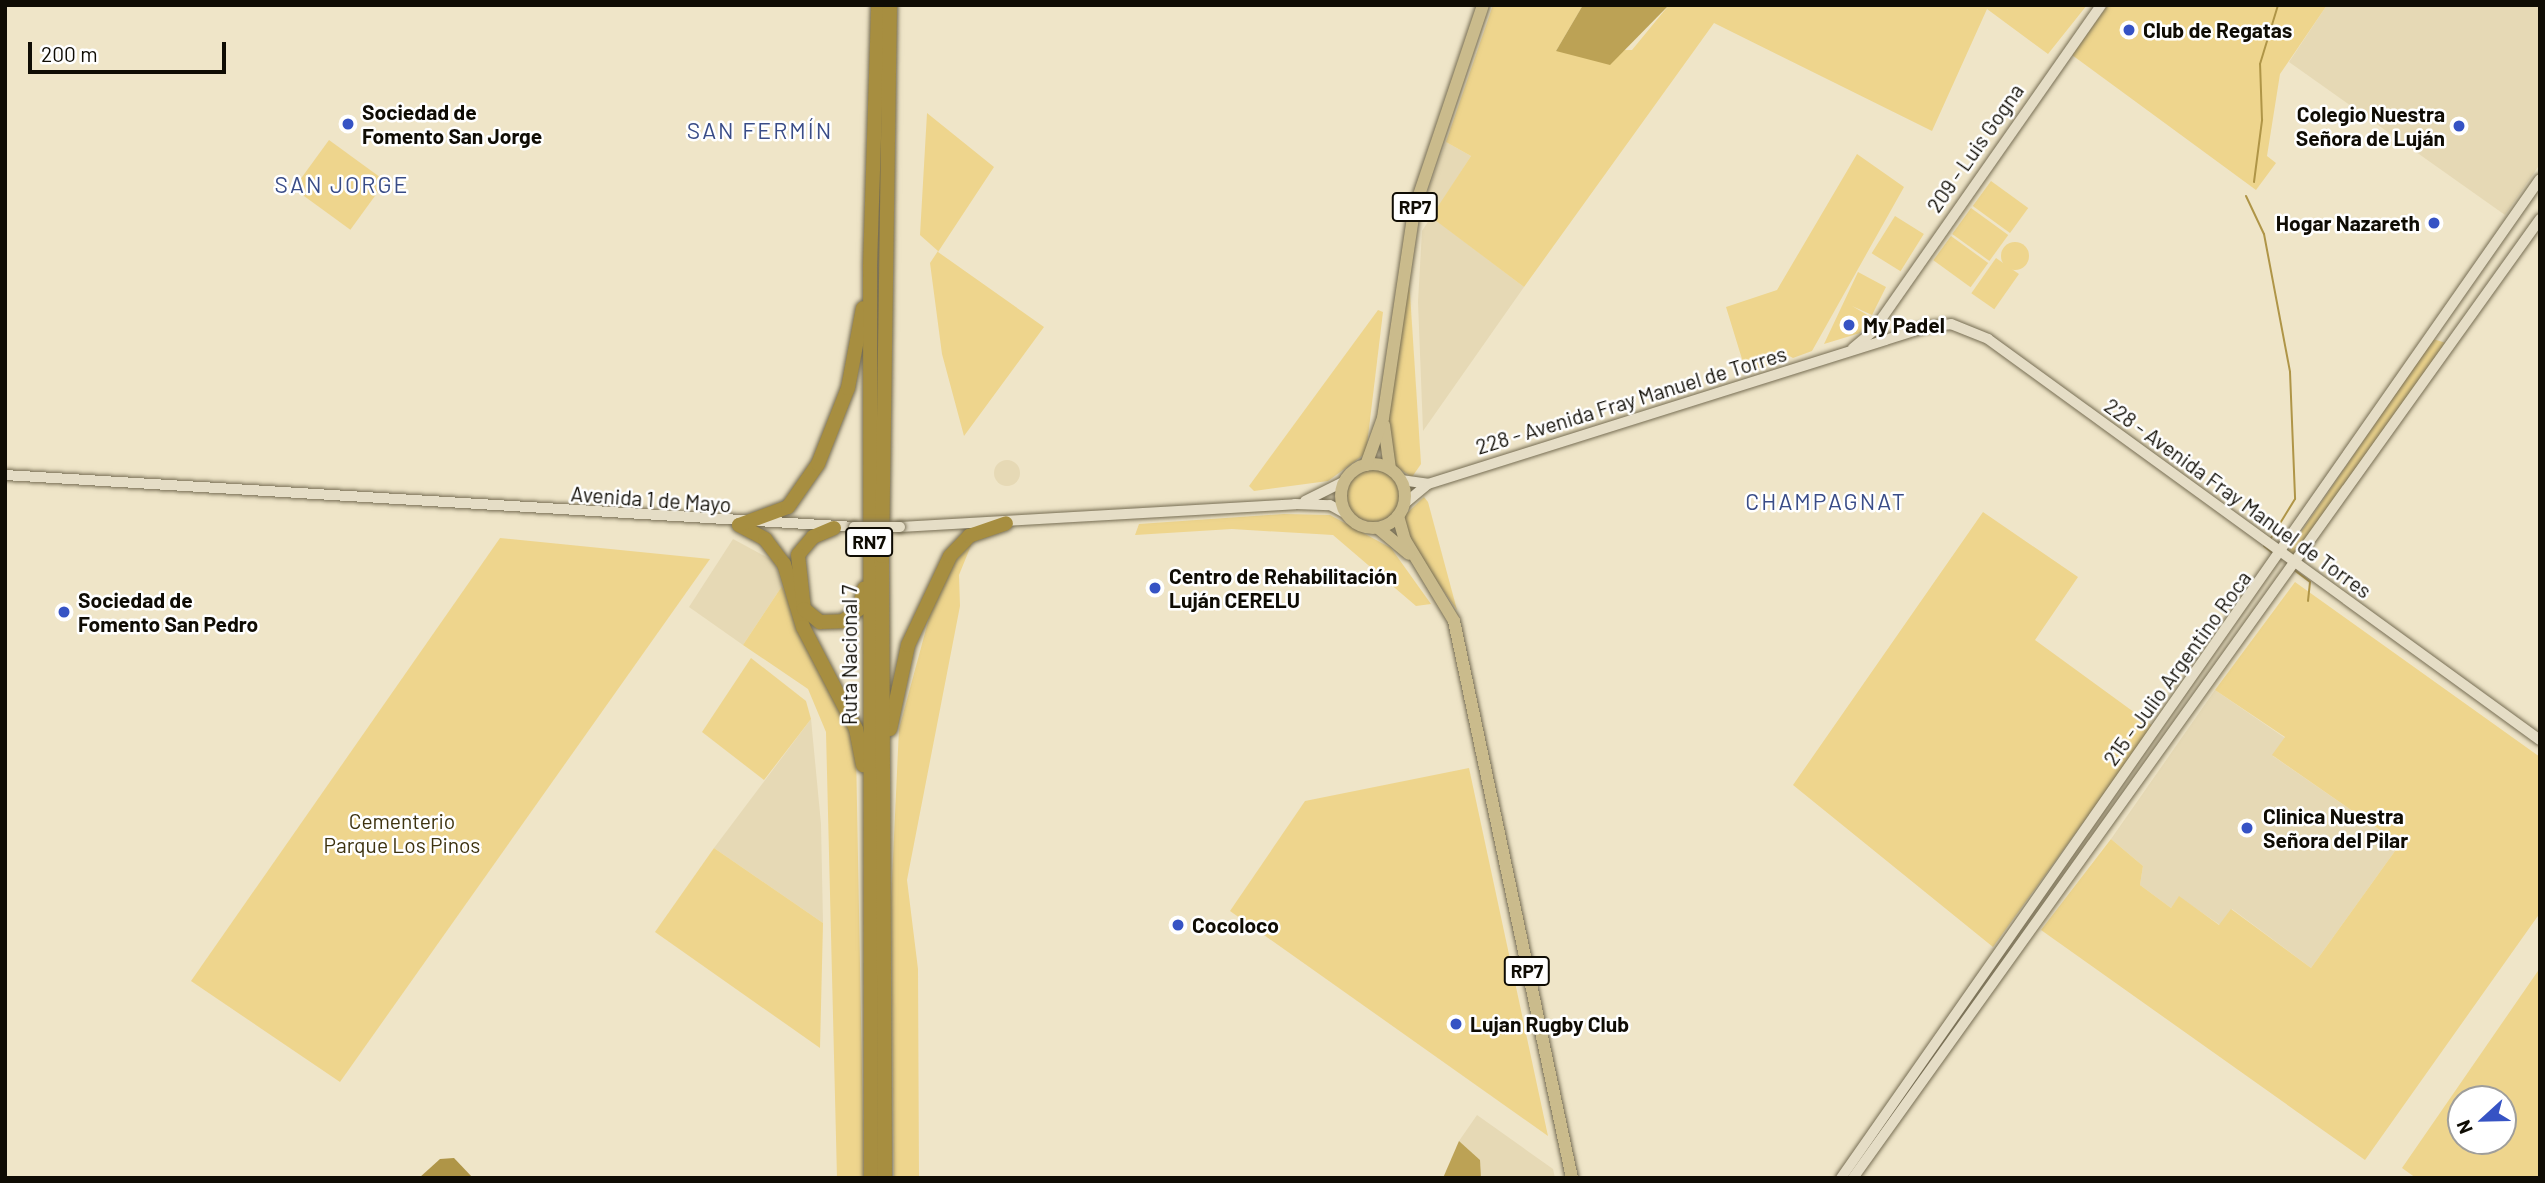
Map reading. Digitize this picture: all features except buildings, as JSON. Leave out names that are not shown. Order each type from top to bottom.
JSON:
[{"type":"highway","name":"Ruta Nacional 7","points":[[871,1178],[870,266],[878,5]]},
{"type":"highway","name":"Ruta Nacional 7","points":[[885,1178],[882,797],[890,5]]},
{"type":"highway","points":[[739,524],[788,507],[818,464],[848,388],[870,266]]},
{"type":"highway","points":[[882,797],[898,677],[923,608],[960,543],[1006,523]]},
{"type":"highway","points":[[739,524],[765,539],[784,564],[803,627],[856,729],[870,820]]},
{"type":"highway","points":[[834,528],[813,537],[798,555],[800,600],[813,618],[833,623],[855,614],[869,564]]},
{"type":"main road","name":"RP7","points":[[1367,465],[1383,418],[1414,209],[1483,5]]},
{"type":"main road","name":"RP7","points":[[1383,418],[1390,469]]},
{"type":"main road","points":[[1346,514],[1345,481],[1367,465],[1390,469],[1401,480],[1404,504],[1398,516],[1378,528]]},
{"type":"main road","name":"RP7","points":[[1346,514],[1357,524],[1378,528],[1417,561]]},
{"type":"main road","name":"RP7","points":[[1398,516],[1417,561],[1456,633],[1572,1178]]},
{"type":"main road","points":[[1456,633],[1459,608]]},
{"type":"street","name":"209 - Luis Gogna","points":[[1879,334],[1882,313],[2101,5]]},
{"type":"street","name":"215 - Julio Argentino Roca","points":[[1840,1178],[2275,565],[2276,550],[2540,179]]},
{"type":"street","name":"215 - Julio Argentino Roca","points":[[1853,1178],[2117,801],[2294,563],[2540,219]]},
{"type":"street","name":"228 - Avenida Fray Manuel de Torres","points":[[1404,504],[1428,484],[1846,353],[1879,334],[1902,335],[1941,324],[1980,334],[2540,740]]},
{"type":"street","name":"Avenida 1 de Mayo","points":[[5,475],[834,528],[1006,523],[1295,503],[1330,505],[1346,514]]},
{"type":"street","name":"228 - Avenida Fray Manuel de Torres","points":[[1401,480],[1428,484]]},
{"type":"street","name":"Avenida 1 de Mayo","points":[[1295,503],[1345,481]]},
{"type":"shaded area","points":[[1583,5],[1669,5],[1610,65],[1556,51]]},
{"type":"shaded area","name":"Colegio Nuestra Señora de Luján","points":[[2327,5],[2540,5],[2540,164],[2505,215],[2289,62]]},
{"type":"shaded area","points":[[1446,142],[1471,156],[1432,217],[1524,287],[1423,431],[1418,302],[1422,231],[1431,217],[1421,210]]},
{"type":"shaded area","points":[[1007,460],[1016,464],[1020,473],[1016,482],[1007,486],[998,482],[994,473],[998,464]]},
{"type":"shaded area","points":[[733,539],[774,561],[782,586],[743,645],[689,607]]},
{"type":"shaded area","name":"Clinica Nuestra Señora del Pilar","points":[[2215,690],[2285,738],[2273,756],[2400,844],[2311,968],[2232,909],[2220,925],[2179,897],[2171,908],[2140,885],[2143,866],[2111,839]]},
{"type":"shaded area","points":[[811,719],[821,824],[823,923],[714,848]]},
{"type":"shaded area","points":[[1477,1115],[1553,1169],[1555,1178],[1480,1177],[1480,1160],[1459,1141]]},
{"type":"shaded area","points":[[1459,1141],[1480,1160],[1481,1178],[1443,1178]]},
{"type":"shaded area","points":[[454,1158],[473,1178],[419,1178],[440,1159]]},
{"type":"green space","points":[[1493,5],[1583,5],[1556,51],[1632,50],[1669,5],[2087,5],[2048,54],[1987,9],[1932,131],[1714,23],[1524,287],[1431,217],[1471,156],[1446,142]]},
{"type":"green space","points":[[2108,5],[2327,5],[2280,74],[2267,156],[2276,163],[2256,190],[2072,55]]},
{"type":"green space","points":[[927,113],[994,167],[938,252],[1044,327],[964,436],[942,354],[930,263],[938,251],[920,235]]},
{"type":"green space","name":"SAN JORGE","points":[[329,140],[386,181],[350,230],[294,189]]},
{"type":"green space","points":[[1857,154],[1904,187],[1812,351],[1793,358],[1782,352],[1776,363],[1746,372],[1726,307],[1777,290]]},
{"type":"green space","points":[[1991,181],[2028,208],[2010,233],[1973,206]]},
{"type":"green space","points":[[1971,208],[2008,235],[1989,261],[1952,234]]},
{"type":"green space","points":[[1895,216],[1924,234],[1901,271],[1872,253]]},
{"type":"green space","points":[[1951,236],[1988,263],[1971,287],[1933,260]]},
{"type":"green space","points":[[2015,242],[2025,246],[2029,256],[2025,266],[2015,270],[2005,266],[2001,256],[2005,246]]},
{"type":"green space","points":[[1996,258],[2019,274],[1994,309],[1971,293]]},
{"type":"green space","points":[[1858,272],[1886,287],[1872,315],[1852,306],[1871,317],[1860,333],[1824,344]]},
{"type":"green space","points":[[1409,278],[1421,464],[1412,477],[1395,466],[1388,420]]},
{"type":"green space","points":[[1378,310],[1383,312],[1366,453],[1328,481],[1254,491],[1249,486]]},
{"type":"green space","points":[[2433,339],[2446,343],[2295,556],[2288,551]]},
{"type":"green space","points":[[1373,470],[1383,472],[1391,478],[1397,486],[1397,506],[1391,514],[1383,520],[1373,522],[1363,520],[1355,514],[1349,506],[1347,496],[1349,486],[1355,478],[1363,472]]},
{"type":"green space","points":[[1424,497],[1428,502],[1457,610],[1413,547],[1403,517]]},
{"type":"green space","points":[[1983,512],[2078,577],[2035,640],[2153,726],[1993,947],[1793,785]]},
{"type":"green space","points":[[1284,514],[1330,515],[1391,548],[1431,604],[1416,606],[1333,535],[1232,529],[1135,535],[1139,524]]},
{"type":"green space","name":"Cementerio Parque Los Pinos","points":[[500,538],[710,559],[340,1082],[191,981]]},
{"type":"green space","points":[[972,543],[959,575],[960,606],[907,880],[918,969],[919,1178],[894,1178],[891,901],[899,729],[932,607],[954,563]]},
{"type":"green space","points":[[2295,582],[2540,757],[2540,913],[2365,1160],[2041,930],[2111,839],[2143,866],[2140,885],[2171,908],[2179,896],[2219,925],[2231,909],[2311,968],[2400,844],[2272,755],[2285,737],[2215,690]]},
{"type":"green space","points":[[782,586],[806,646],[845,709],[856,751],[864,1178],[837,1178],[826,732],[808,689],[743,645]]},
{"type":"green space","points":[[751,658],[806,701],[811,719],[764,780],[702,732]]},
{"type":"green space","name":"Lujan Rugby Club","points":[[1469,768],[1548,1136],[1230,911],[1305,801]]},
{"type":"green space","points":[[714,848],[823,923],[820,1048],[655,932]]},
{"type":"green space","points":[[2540,968],[2540,1178],[2416,1178],[2402,1168],[2447,1103],[2447,1155],[2517,1155],[2517,1085],[2459,1085]]},
{"type":"waterway","points":[[2254,182],[2262,120],[2260,64],[2278,5]]},
{"type":"waterway","points":[[2246,196],[2264,234],[2290,372],[2295,499],[2271,538]]},
{"type":"waterway","points":[[2264,546],[2274,554]]},
{"type":"waterway","points":[[2293,569],[2310,582],[2308,601]]},
{"type":"place","name":"Club de Regatas","points":[[2129,30]]},
{"type":"place","name":"Sociedad de Fomento San Jorge","points":[[348,124]]},
{"type":"place","name":"Colegio Nuestra Señora de Luján","points":[[2459,126]]},
{"type":"place","name":"Hogar Nazareth","points":[[2434,223]]},
{"type":"place","name":"My Padel","points":[[1849,325]]},
{"type":"place","name":"Centro de Rehabilitación Luján CERELU","points":[[1155,588]]},
{"type":"place","name":"Sociedad de Fomento San Pedro","points":[[64,612]]},
{"type":"place","name":"Clinica Nuestra Señora del Pilar","points":[[2247,828]]},
{"type":"place","name":"Cocoloco","points":[[1178,925]]},
{"type":"place","name":"Lujan Rugby Club","points":[[1456,1024]]},
{"type":"district","name":"SAN FERMÍN","points":[[760,130]]},
{"type":"district","name":"SAN JORGE","points":[[342,184]]},
{"type":"district","name":"CHAMPAGNAT","points":[[1826,501]]}]
